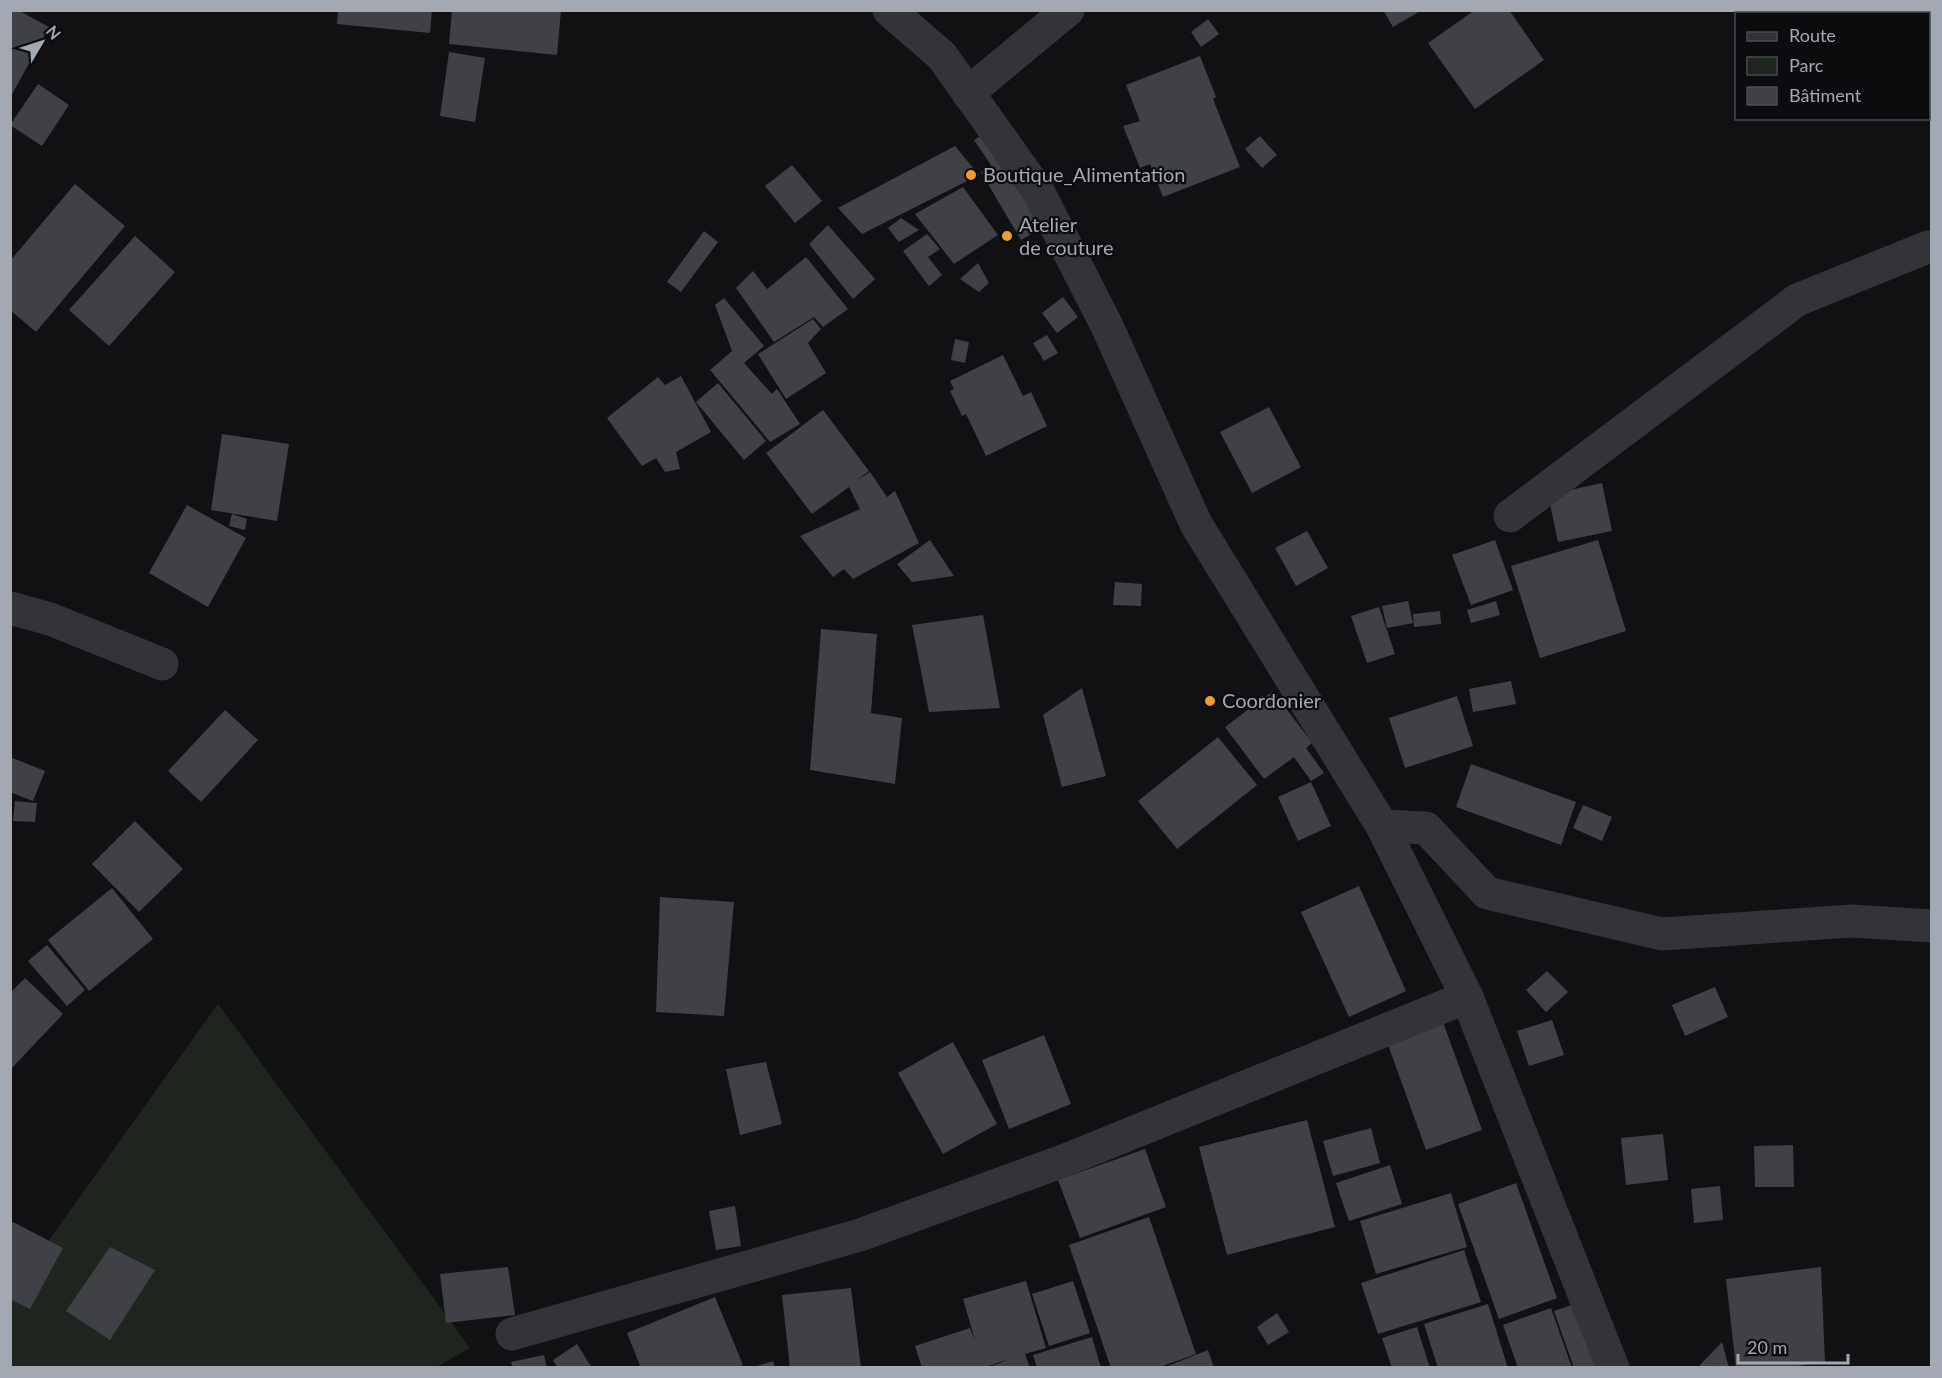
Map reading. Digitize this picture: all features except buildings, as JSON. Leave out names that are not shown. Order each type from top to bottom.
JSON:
[{"type":"street","points":[[889,10],[942,56],[1038,191],[1107,326],[1196,524],[1382,826],[1467,997],[1613,1368]]},
{"type":"street","points":[[968,93],[1068,10]]},
{"type":"street","points":[[1510,516],[1797,300],[1932,247]]},
{"type":"street","points":[[10,608],[50,619],[162,664]]},
{"type":"street","points":[[1382,826],[1426,828],[1488,893],[1662,934],[1852,921],[1932,926]]},
{"type":"street","points":[[512,1335],[860,1235],[1063,1161],[1467,997]]},
{"type":"green space","points":[[218,1004],[470,1348],[435,1368],[11,1368],[11,1293]]},
{"type":"place","name":"Boutique_Alimentation","points":[[971,175]]},
{"type":"place","name":"Atelier de couture","points":[[1007,236]]},
{"type":"place","name":"Coordonier","points":[[1210,701]]}]
